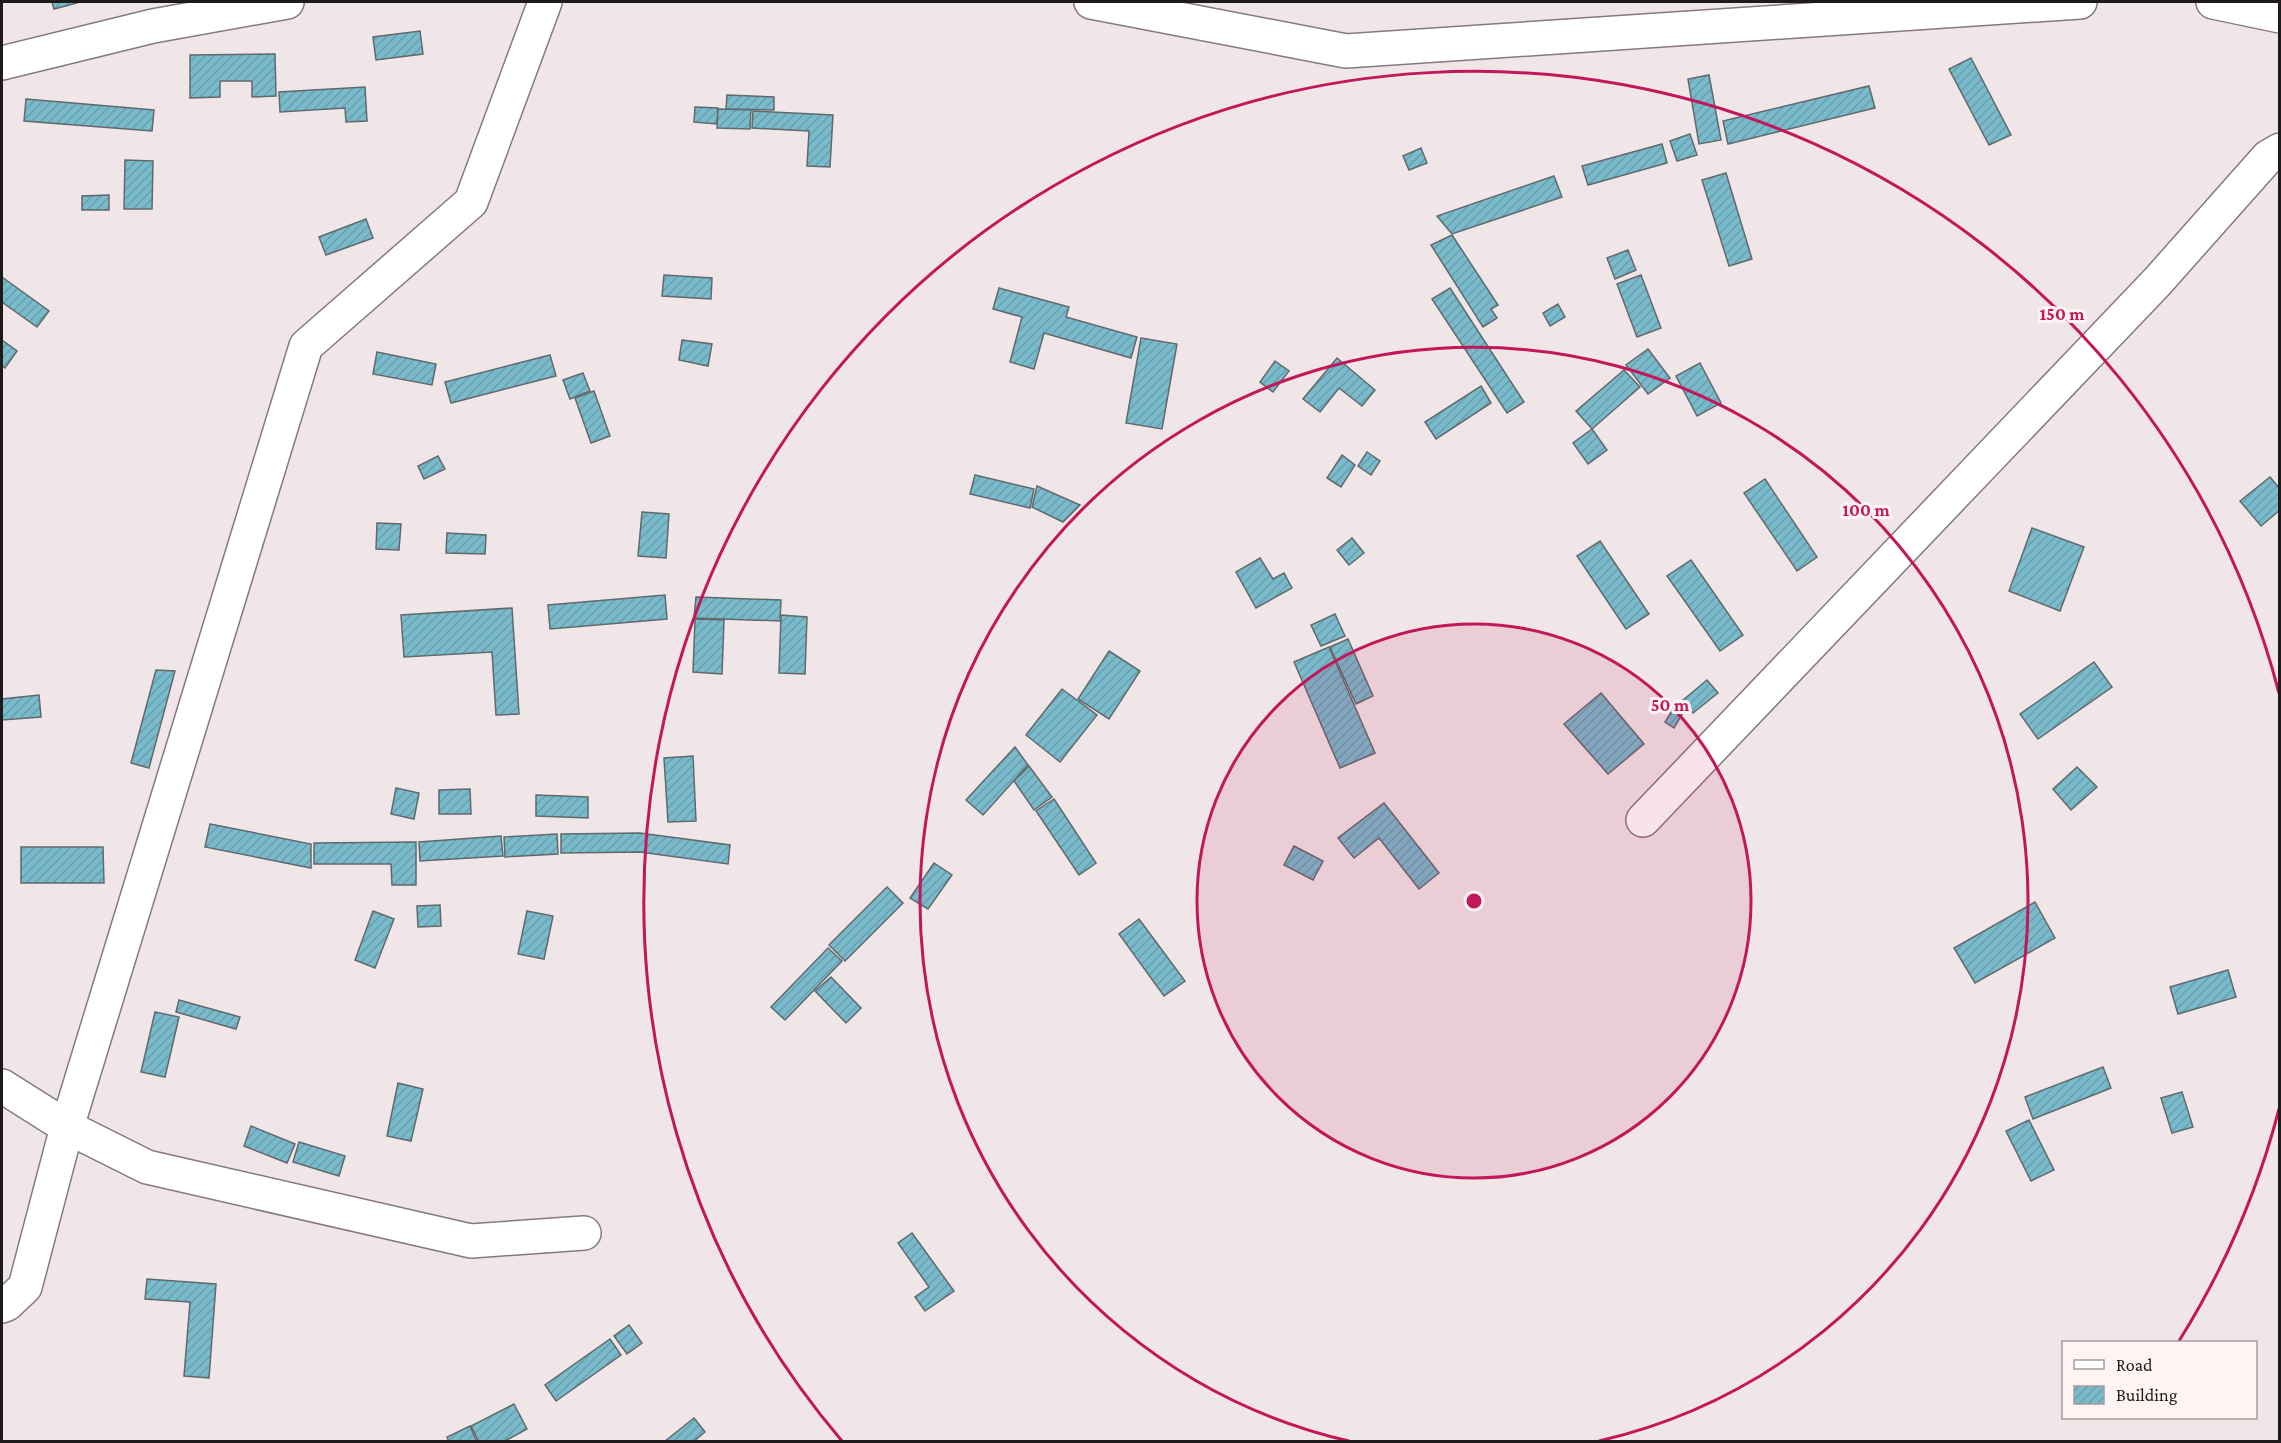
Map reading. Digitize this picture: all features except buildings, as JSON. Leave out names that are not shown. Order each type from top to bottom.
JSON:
[{"type":"street","points":[[2,63],[153,26],[287,2]]},
{"type":"street","points":[[2,1306],[25,1287],[67,1127],[306,346],[471,202],[545,2]]},
{"type":"street","points":[[1091,2],[1346,51],[2080,2]]},
{"type":"street","points":[[2213,2],[2280,16]]},
{"type":"street","points":[[1643,820],[2157,282],[2268,157],[2280,150]]},
{"type":"street","points":[[2,1086],[67,1127],[147,1167],[471,1241],[584,1233]]}]
